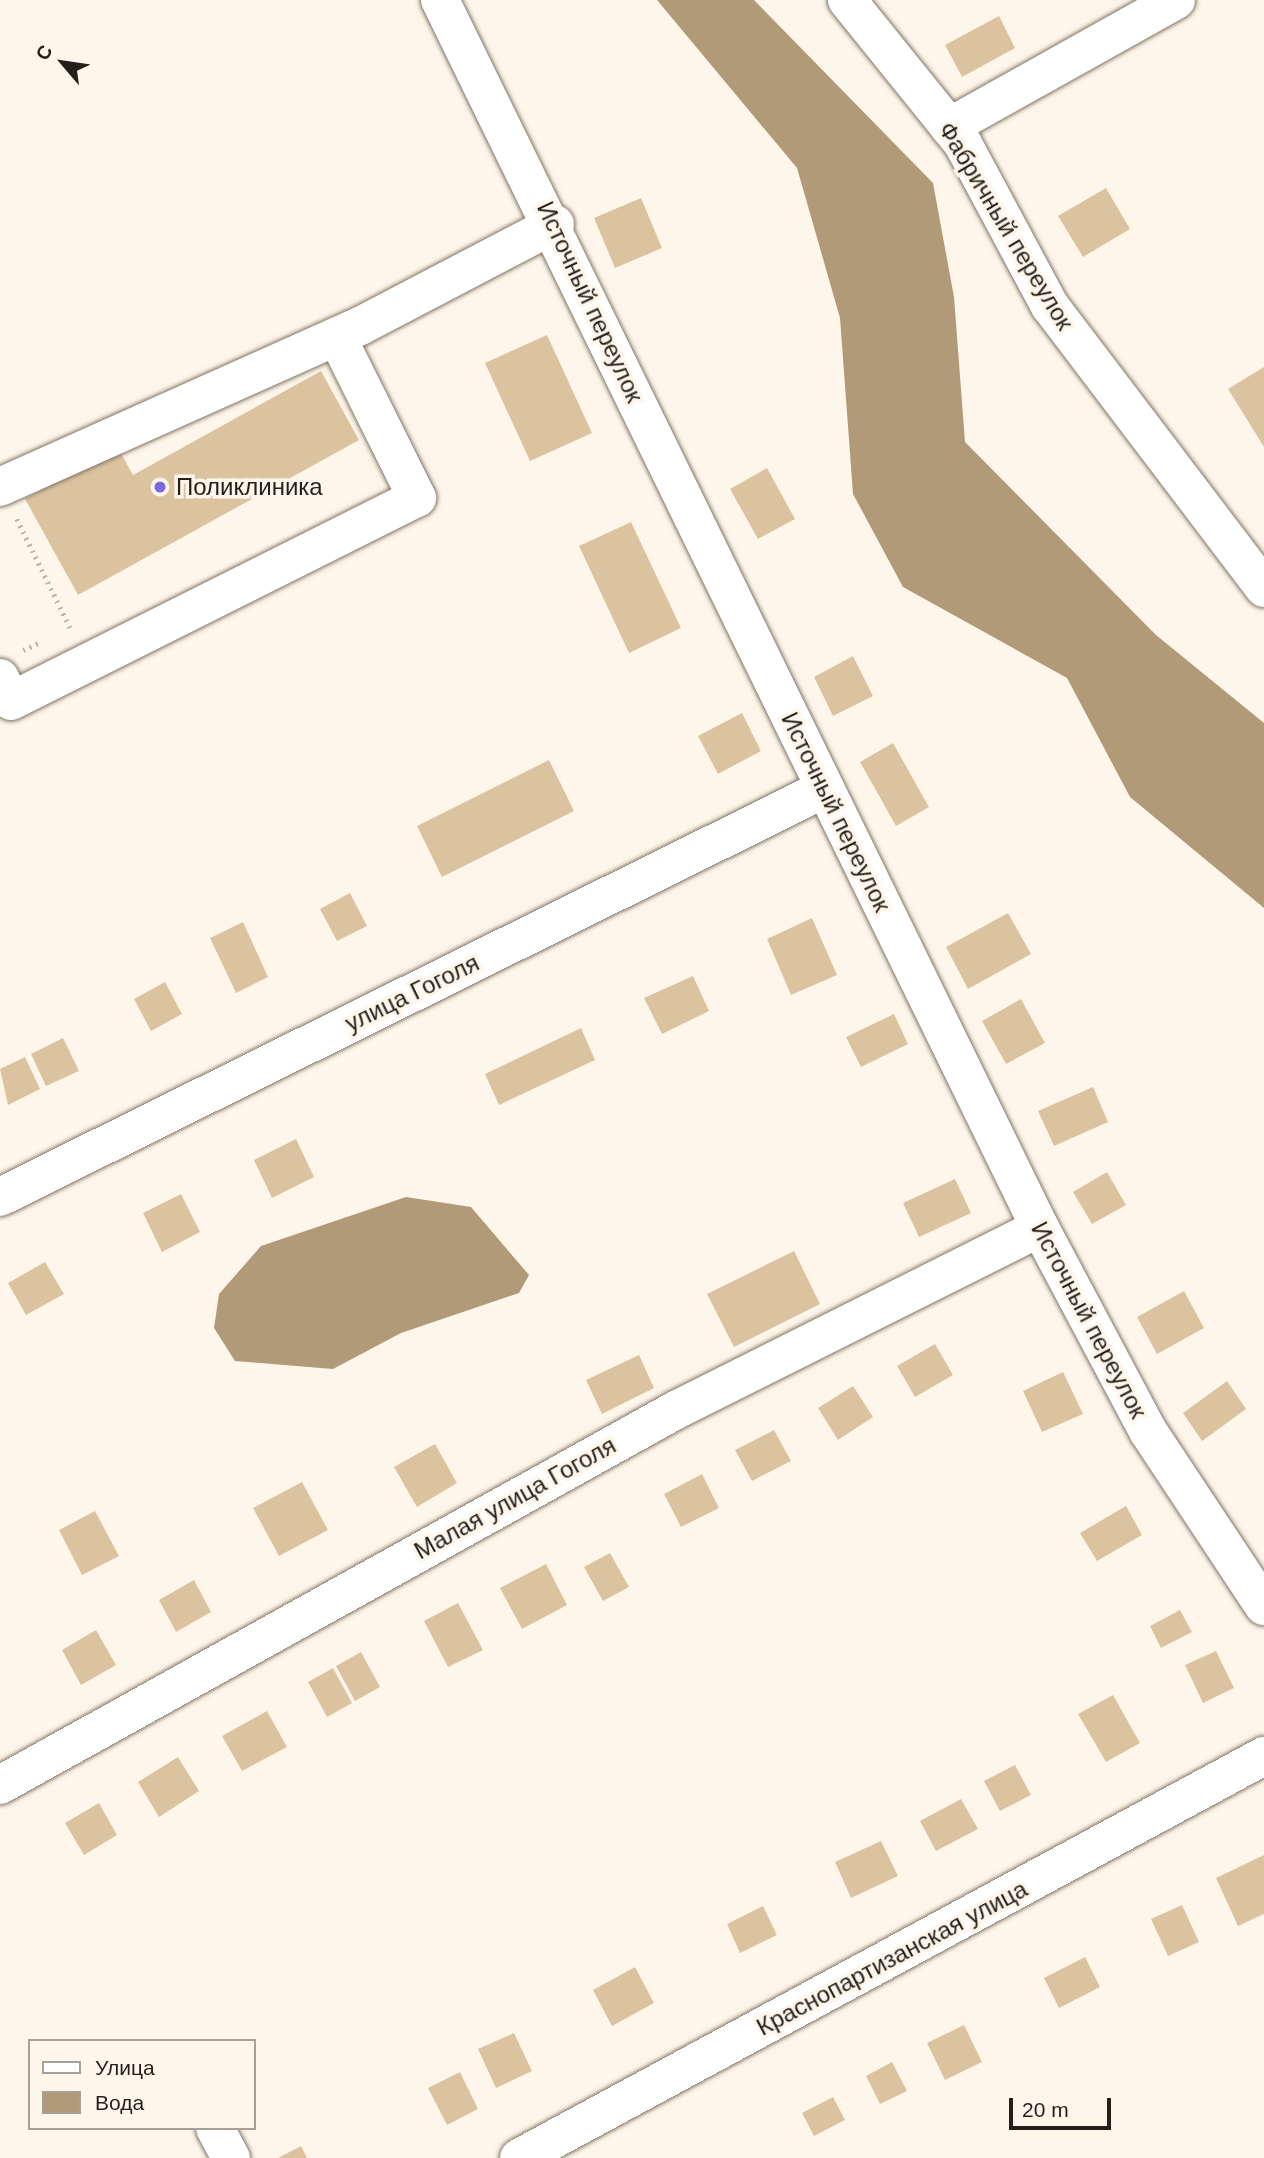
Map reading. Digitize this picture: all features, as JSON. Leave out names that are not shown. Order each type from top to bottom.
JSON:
[{"type":"street","name":"Источный переулок","points":[[440,0],[555,224],[824,789],[1040,1228],[1148,1431],[1264,1606]]},
{"type":"street","name":"Фабричный переулок","points":[[846,0],[949,127],[1050,306],[1252,545],[1264,588]]},
{"type":"street","points":[[949,127],[1176,0]]},
{"type":"street","points":[[0,487],[337,337],[555,224]]},
{"type":"street","points":[[6,666],[11,701],[417,498],[337,337]]},
{"type":"street","name":"улица Гоголя","points":[[0,1197],[824,789]]},
{"type":"street","name":"Малая улица Гоголя","points":[[0,1785],[676,1410],[1040,1228]]},
{"type":"street","name":"Краснопартизанская улица","points":[[519,2158],[1264,1756]]},
{"type":"street","points":[[216,2130],[231,2158]]},
{"type":"path","points":[[0,487],[73,628],[61,633]]},
{"type":"path","points":[[6,666],[48,639]]},
{"type":"water","points":[[657,0],[754,0],[933,183],[954,297],[965,442],[1156,635],[1264,723],[1264,908],[1130,797],[1067,678],[903,587],[853,494],[840,318],[797,168]]},
{"type":"water","points":[[406,1197],[471,1207],[529,1275],[519,1293],[401,1333],[333,1369],[235,1361],[214,1328],[219,1294],[261,1246]]},
{"type":"building","points":[[999,16],[1015,48],[962,77],[945,45]]},
{"type":"building","points":[[1106,188],[1130,229],[1083,257],[1058,216]]},
{"type":"building","points":[[641,198],[662,248],[615,268],[594,218]]},
{"type":"building","points":[[547,335],[592,433],[530,461],[485,363]]},
{"type":"building","points":[[1264,367],[1264,447],[1228,389]]},
{"type":"building","name":"Поликлиника","points":[[321,371],[359,440],[78,595],[25,499],[118,448],[133,475]]},
{"type":"building","points":[[767,468],[795,519],[758,539],[730,489]]},
{"type":"building","points":[[631,522],[681,628],[629,653],[579,546]]},
{"type":"building","points":[[853,656],[873,696],[833,716],[814,677]]},
{"type":"building","points":[[742,713],[761,751],[718,774],[698,736]]},
{"type":"building","points":[[893,743],[929,807],[896,826],[860,762]]},
{"type":"building","points":[[549,760],[574,811],[442,877],[417,826]]},
{"type":"building","points":[[350,893],[367,926],[337,941],[320,909]]},
{"type":"building","points":[[1008,913],[1031,954],[968,989],[946,947]]},
{"type":"building","points":[[812,918],[837,975],[791,995],[767,939]]},
{"type":"building","points":[[243,922],[268,977],[236,993],[210,938]]},
{"type":"building","points":[[693,976],[709,1011],[662,1034],[644,998]]},
{"type":"building","points":[[165,982],[182,1014],[151,1031],[134,999]]},
{"type":"building","points":[[1021,999],[1045,1043],[1006,1064],[982,1021]]},
{"type":"building","points":[[894,1014],[908,1044],[861,1067],[846,1037]]},
{"type":"building","points":[[581,1028],[595,1060],[499,1105],[485,1074]]},
{"type":"building","points":[[63,1038],[79,1071],[46,1086],[31,1054]]},
{"type":"building","points":[[25,1057],[40,1089],[8,1105],[0,1069]]},
{"type":"building","points":[[1093,1087],[1108,1122],[1054,1146],[1038,1111]]},
{"type":"building","points":[[296,1139],[314,1177],[272,1198],[254,1160]]},
{"type":"building","points":[[1107,1172],[1126,1205],[1092,1224],[1073,1192]]},
{"type":"building","points":[[955,1179],[971,1213],[919,1237],[903,1203]]},
{"type":"building","points":[[181,1194],[200,1232],[162,1252],[143,1213]]},
{"type":"building","points":[[794,1251],[820,1304],[734,1347],[707,1294]]},
{"type":"building","points":[[45,1262],[64,1294],[26,1315],[8,1283]]},
{"type":"building","points":[[1184,1291],[1204,1328],[1157,1354],[1137,1317]]},
{"type":"building","points":[[935,1344],[953,1375],[915,1397],[897,1366]]},
{"type":"building","points":[[639,1355],[654,1388],[602,1414],[586,1380]]},
{"type":"building","points":[[1063,1372],[1083,1414],[1042,1432],[1023,1391]]},
{"type":"building","points":[[1227,1381],[1246,1409],[1202,1441],[1183,1413]]},
{"type":"building","points":[[853,1386],[873,1417],[838,1440],[818,1408]]},
{"type":"building","points":[[774,1430],[791,1461],[752,1481],[735,1450]]},
{"type":"building","points":[[435,1444],[457,1483],[417,1507],[394,1467]]},
{"type":"building","points":[[702,1474],[719,1508],[681,1527],[664,1494]]},
{"type":"building","points":[[302,1482],[328,1530],[279,1556],[253,1508]]},
{"type":"building","points":[[1126,1506],[1142,1535],[1097,1561],[1080,1533]]},
{"type":"building","points":[[95,1511],[119,1556],[82,1575],[59,1530]]},
{"type":"building","points":[[610,1553],[629,1587],[603,1601],[584,1567]]},
{"type":"building","points":[[546,1564],[567,1605],[522,1629],[500,1588]]},
{"type":"building","points":[[194,1580],[211,1612],[176,1632],[159,1600]]},
{"type":"building","points":[[458,1603],[483,1650],[448,1667],[424,1621]]},
{"type":"building","points":[[1180,1610],[1192,1632],[1161,1648],[1150,1626]]},
{"type":"building","points":[[96,1630],[116,1665],[81,1685],[62,1650]]},
{"type":"building","points":[[1216,1651],[1234,1688],[1203,1703],[1185,1665]]},
{"type":"building","points":[[361,1652],[380,1687],[355,1701],[336,1666]]},
{"type":"building","points":[[333,1668],[352,1703],[327,1717],[308,1682]]},
{"type":"building","points":[[1113,1695],[1140,1743],[1106,1762],[1078,1714]]},
{"type":"building","points":[[267,1711],[287,1747],[242,1771],[222,1736]]},
{"type":"building","points":[[178,1757],[199,1791],[159,1817],[138,1782]]},
{"type":"building","points":[[1015,1765],[1031,1795],[1000,1811],[984,1781]]},
{"type":"building","points":[[961,1799],[978,1829],[936,1851],[920,1821]]},
{"type":"building","points":[[99,1803],[117,1835],[84,1855],[65,1823]]},
{"type":"building","points":[[881,1841],[898,1876],[851,1898],[835,1862]]},
{"type":"building","points":[[1264,1855],[1264,1914],[1238,1926],[1216,1878]]},
{"type":"building","points":[[1182,1905],[1199,1942],[1168,1956],[1151,1919]]},
{"type":"building","points":[[763,1906],[777,1935],[740,1953],[727,1924]]},
{"type":"building","points":[[1085,1957],[1100,1987],[1059,2008],[1044,1978]]},
{"type":"building","points":[[635,1967],[654,2003],[612,2026],[593,1990]]},
{"type":"building","points":[[964,2025],[982,2062],[945,2080],[927,2043]]},
{"type":"building","points":[[514,2033],[532,2071],[496,2088],[478,2049]]},
{"type":"building","points":[[892,2062],[907,2091],[880,2104],[866,2076]]},
{"type":"building","points":[[460,2072],[478,2109],[447,2125],[428,2088]]},
{"type":"building","points":[[833,2097],[845,2120],[814,2136],[802,2113]]},
{"type":"building","points":[[301,2146],[307,2158],[278,2158]]},
{"type":"place","name":"Поликлиника","points":[[160,487]]}]
